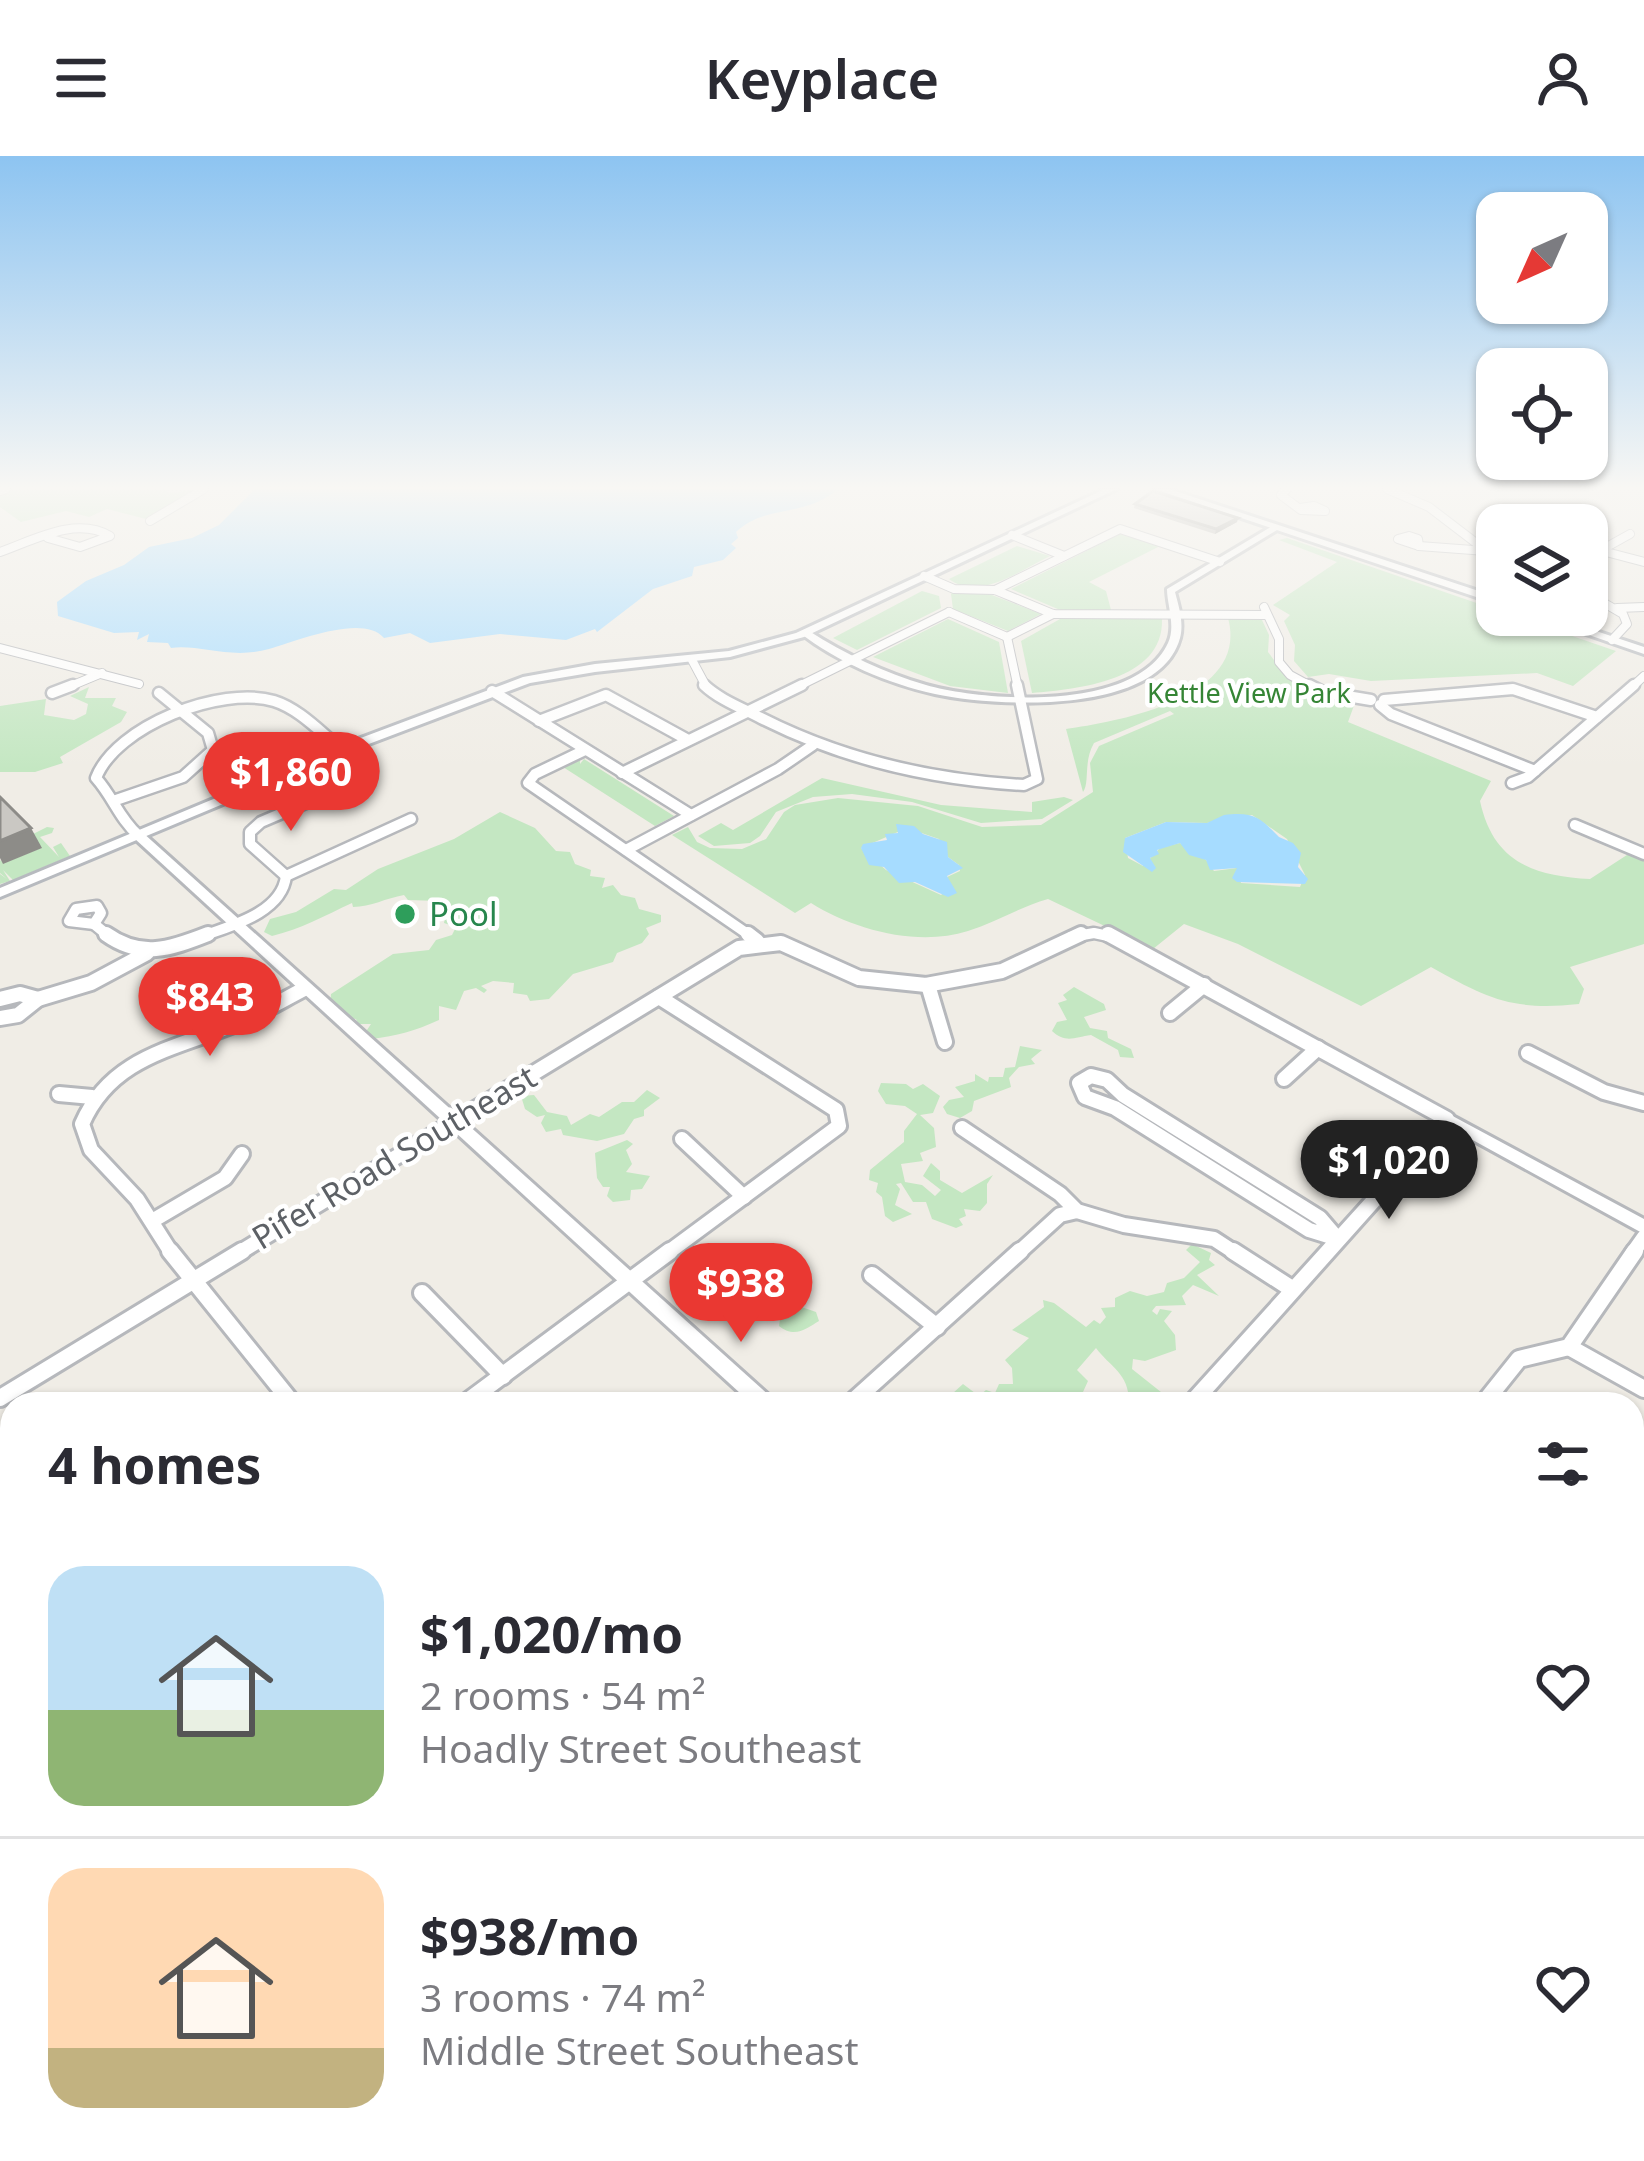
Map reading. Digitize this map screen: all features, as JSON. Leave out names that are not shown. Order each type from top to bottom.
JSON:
[{"type":"main road","points":[[0,892],[492,691],[581,671],[693,662],[809,636],[919,583]]},
{"type":"main road","points":[[1442,583],[1476,594]]},
{"type":"main road","points":[[1600,636],[1644,651]]},
{"type":"street","points":[[930,583],[950,591],[995,590],[1053,614],[1266,611],[1279,639],[1279,662],[1296,680],[1323,692],[1378,702],[1513,689],[1597,717]]},
{"type":"street","points":[[995,590],[1010,583]]},
{"type":"street","points":[[809,636],[927,689],[1020,700],[1084,695],[1144,674],[1172,646],[1173,587],[1180,583]]},
{"type":"street","points":[[949,613],[950,591]]},
{"type":"street","points":[[1608,604],[1619,610],[1644,609]]},
{"type":"street","points":[[1612,640],[1627,624],[1619,610]]},
{"type":"street","points":[[622,772],[949,613],[1007,637],[1053,614]]},
{"type":"street","points":[[693,662],[698,683],[813,745],[907,772],[975,782],[1033,783],[1037,778],[1007,637]]},
{"type":"street","points":[[0,648],[139,684]]},
{"type":"street","points":[[52,693],[102,673]]},
{"type":"street","points":[[1512,783],[1534,771],[1644,676]]},
{"type":"street","points":[[492,691],[691,815]]},
{"type":"street","points":[[116,800],[182,778],[208,759],[213,741],[159,693]]},
{"type":"street","points":[[538,721],[607,694],[688,740]]},
{"type":"street","points":[[343,750],[283,706],[263,699],[229,700],[128,736],[104,755],[97,778],[116,800],[122,821],[752,1392]]},
{"type":"street","points":[[1378,702],[1390,714],[1534,771]]},
{"type":"street","points":[[626,850],[813,745]]},
{"type":"street","points":[[585,750],[535,774],[528,783],[752,936],[796,945],[862,979],[928,985],[1004,970],[1075,934],[1099,932],[1644,1227]]},
{"type":"street","points":[[286,876],[250,844],[250,832],[260,822],[322,796]]},
{"type":"street","points":[[286,876],[411,819]]},
{"type":"street","points":[[1575,825],[1644,854]]},
{"type":"street","points":[[0,1018],[18,1015],[38,999],[113,974],[147,953],[234,921],[282,894],[286,876]]},
{"type":"street","points":[[94,924],[112,941],[147,953]]},
{"type":"street","name":"Pifer Road Southeast","points":[[10,1392],[752,936]]},
{"type":"street","points":[[928,985],[945,1042]]},
{"type":"street","points":[[1170,1013],[1204,985]]},
{"type":"street","points":[[283,1392],[84,1138],[82,1124],[92,1097],[134,1062],[231,1026],[304,989]]},
{"type":"street","points":[[0,1000],[20,994],[38,999]]},
{"type":"street","points":[[481,1392],[841,1121],[836,1110],[773,1065],[717,1040],[659,997]]},
{"type":"street","points":[[1284,1079],[1318,1048]]},
{"type":"street","points":[[1528,1053],[1604,1092],[1644,1102]]},
{"type":"street","points":[[1091,1076],[1107,1079],[1123,1095],[1320,1218],[1338,1239],[1309,1230],[1115,1108],[1085,1097],[1079,1083],[1091,1076]]},
{"type":"street","points":[[59,1094],[92,1097]]},
{"type":"street","points":[[1206,1392],[1292,1289],[1447,1119]]},
{"type":"street","points":[[962,1128],[1077,1210],[1124,1225],[1214,1239],[1292,1289]]},
{"type":"street","points":[[682,1138],[744,1197]]},
{"type":"street","points":[[152,1221],[225,1178],[242,1154]]},
{"type":"street","points":[[864,1392],[1060,1215],[1077,1210]]},
{"type":"street","points":[[1493,1392],[1519,1359],[1569,1347],[1644,1237]]},
{"type":"street","points":[[872,1275],[937,1327]]},
{"type":"street","points":[[422,1293],[503,1376]]},
{"type":"street","points":[[1569,1347],[1644,1389]]},
{"type":"green space","points":[[956,583],[994,583],[973,587]]},
{"type":"green space","points":[[1024,583],[1090,583],[1106,591],[1111,610],[1060,610],[1011,589]]},
{"type":"green space","points":[[1306,583],[1417,583],[1476,603],[1476,636],[1572,636],[1616,651],[1573,686],[1537,673],[1371,681],[1329,674],[1308,677],[1294,661],[1295,645],[1284,621],[1290,615],[1273,605]]},
{"type":"green space","points":[[922,591],[939,596],[941,608],[857,650],[833,638]]},
{"type":"green space","points":[[984,592],[1041,614],[1008,631],[953,609],[951,594]]},
{"type":"green space","name":"Kettle View Park","points":[[1228,618],[1262,620],[1269,635],[1268,652],[1286,676],[1311,690],[1356,700],[1348,722],[1491,781],[1480,801],[1486,821],[1505,851],[1533,869],[1590,879],[1630,853],[1644,859],[1644,944],[1570,967],[1584,989],[1579,1004],[1536,1006],[1502,1000],[1431,967],[1361,1006],[1238,944],[1184,924],[1153,949],[1048,899],[968,931],[928,937],[866,928],[811,903],[795,913],[672,835],[688,827],[697,842],[710,848],[742,849],[766,839],[784,812],[795,805],[838,798],[918,806],[982,827],[1041,825],[1093,792],[1090,763],[1099,746],[1174,714],[1170,711],[1094,743],[1083,792],[1066,729],[1117,720],[1176,700],[1220,668],[1230,645]],"holes":[[[1252,815],[1287,839],[1305,875],[1300,887],[1241,883],[1237,868],[1214,871],[1180,843],[1160,848],[1143,866],[1128,858],[1125,838],[1166,822],[1207,823]],[[907,828],[939,839],[948,857],[959,865],[960,871],[947,877],[951,887],[941,895],[886,870],[861,848]]]},
{"type":"green space","points":[[948,619],[999,642],[1008,693],[950,686],[873,657]]},
{"type":"green space","points":[[1060,619],[1162,619],[1159,640],[1134,669],[1093,684],[1032,693],[1021,641]]},
{"type":"green space","points":[[89,687],[85,698],[116,698],[112,706],[127,712],[121,722],[60,757],[63,763],[35,772],[0,772],[0,706],[46,699],[44,715],[74,720],[86,714],[88,704],[70,696]]},
{"type":"green space","points":[[580,760],[674,816],[655,826],[563,767]]},
{"type":"green space","points":[[822,778],[941,805],[1032,812],[1032,802],[1073,800],[1042,819],[981,823],[912,802],[852,794],[813,797],[776,812],[750,843],[714,846],[698,836],[721,823],[733,830]]},
{"type":"green space","points":[[500,812],[535,828],[556,851],[570,852],[575,864],[591,870],[590,876],[605,878],[602,888],[613,885],[621,895],[635,898],[639,909],[661,915],[661,922],[646,928],[649,934],[642,943],[617,953],[613,962],[573,974],[549,999],[530,1001],[527,995],[513,993],[514,983],[493,981],[481,986],[487,990],[484,993],[476,988],[464,991],[456,1010],[439,1006],[439,1020],[371,1039],[365,1033],[371,1024],[358,1024],[346,1018],[347,1014],[330,1010],[331,994],[393,954],[429,950],[436,940],[452,935],[456,927],[444,923],[447,907],[439,901],[408,900],[404,895],[360,907],[352,903],[272,936],[264,932],[270,919],[296,912],[334,889],[346,890],[378,869],[454,839]]},
{"type":"green space","points":[[54,828],[52,833],[40,837],[59,857],[53,847],[61,843],[70,856],[13,880],[3,870],[10,881],[0,884],[0,874],[7,879],[0,873],[0,860],[4,863],[41,848],[33,834]]},
{"type":"green space","points":[[1074,987],[1104,1004],[1106,1010],[1084,1017],[1090,1028],[1107,1031],[1108,1038],[1131,1049],[1134,1058],[1120,1057],[1118,1050],[1091,1035],[1066,1039],[1052,1031],[1057,1022],[1067,1020],[1058,1003],[1067,1000],[1063,995]]},
{"type":"green space","points":[[1020,1046],[1042,1050],[1031,1059],[1035,1064],[1019,1067],[1009,1078],[1011,1087],[974,1101],[972,1111],[960,1118],[947,1114],[943,1107],[949,1100],[964,1097],[955,1087],[975,1081],[975,1074],[988,1082],[989,1077],[1003,1077],[1005,1068],[1015,1067]]},
{"type":"green space","points":[[881,1083],[906,1084],[913,1089],[923,1084],[940,1096],[933,1113],[920,1115],[934,1128],[936,1147],[920,1153],[923,1161],[901,1164],[905,1182],[922,1185],[935,1196],[941,1190],[923,1176],[931,1163],[940,1171],[940,1180],[962,1193],[993,1175],[987,1184],[987,1203],[980,1211],[964,1209],[966,1216],[959,1219],[963,1225],[956,1228],[932,1219],[926,1202],[913,1202],[901,1183],[896,1184],[900,1189],[895,1205],[912,1214],[893,1222],[885,1216],[882,1197],[876,1192],[878,1183],[869,1180],[870,1170],[904,1142],[904,1131],[917,1114],[905,1106],[886,1104],[878,1091]]},
{"type":"green space","points":[[647,1090],[660,1098],[644,1110],[644,1116],[634,1119],[624,1134],[597,1141],[563,1135],[561,1129],[546,1132],[541,1123],[545,1115],[537,1117],[525,1109],[521,1096],[534,1095],[547,1112],[567,1116],[571,1125],[590,1114],[599,1117],[622,1102],[634,1102]]},
{"type":"green space","points":[[627,1140],[633,1144],[626,1150],[632,1164],[626,1172],[650,1176],[642,1189],[631,1190],[630,1200],[613,1202],[607,1196],[610,1187],[603,1187],[597,1178],[595,1153]]},
{"type":"green space","points":[[1192,1244],[1211,1253],[1209,1260],[1215,1265],[1197,1275],[1219,1296],[1193,1285],[1182,1296],[1186,1305],[1156,1306],[1152,1311],[1157,1315],[1160,1309],[1172,1311],[1164,1321],[1175,1335],[1176,1350],[1145,1361],[1133,1359],[1132,1369],[1161,1392],[1127,1392],[1118,1371],[1096,1348],[1077,1370],[1088,1381],[1083,1392],[995,1392],[999,1384],[1013,1384],[1012,1368],[1005,1360],[1029,1338],[1012,1330],[1044,1307],[1043,1300],[1086,1327],[1094,1320],[1100,1324],[1106,1317],[1101,1308],[1115,1307],[1115,1298],[1130,1291],[1147,1296],[1164,1292],[1167,1283],[1184,1278],[1200,1262],[1186,1250]]},
{"type":"green space","points":[[753,1254],[757,1261],[767,1261],[759,1275],[770,1284],[776,1279],[800,1283],[803,1288],[790,1297],[790,1303],[816,1312],[819,1321],[796,1332],[779,1326],[781,1312],[788,1305],[768,1299],[762,1287],[751,1285],[748,1278],[753,1273],[739,1261]]},
{"type":"water","points":[[84,583],[672,583],[653,589],[597,632],[566,640],[500,634],[430,643],[410,633],[384,638],[362,628],[313,635],[255,652],[171,648],[168,643],[147,642],[149,634],[137,640],[139,632],[114,633],[58,616],[57,602]]},
{"type":"water","points":[[1224,815],[1256,818],[1293,843],[1301,853],[1298,867],[1308,879],[1305,884],[1237,882],[1232,878],[1237,868],[1210,870],[1206,860],[1189,855],[1180,843],[1157,850],[1159,854],[1150,858],[1156,868],[1152,872],[1123,852],[1125,838],[1166,822],[1207,823]]},
{"type":"water","points":[[896,824],[914,826],[947,842],[948,857],[963,868],[947,876],[957,893],[948,897],[915,882],[899,883],[884,867],[869,865],[863,844],[887,840],[885,834],[898,833]]},
{"type":"building","points":[[0,797],[31,828],[0,841]]},
{"type":"place","name":"Pool","points":[[405,914]]}]
